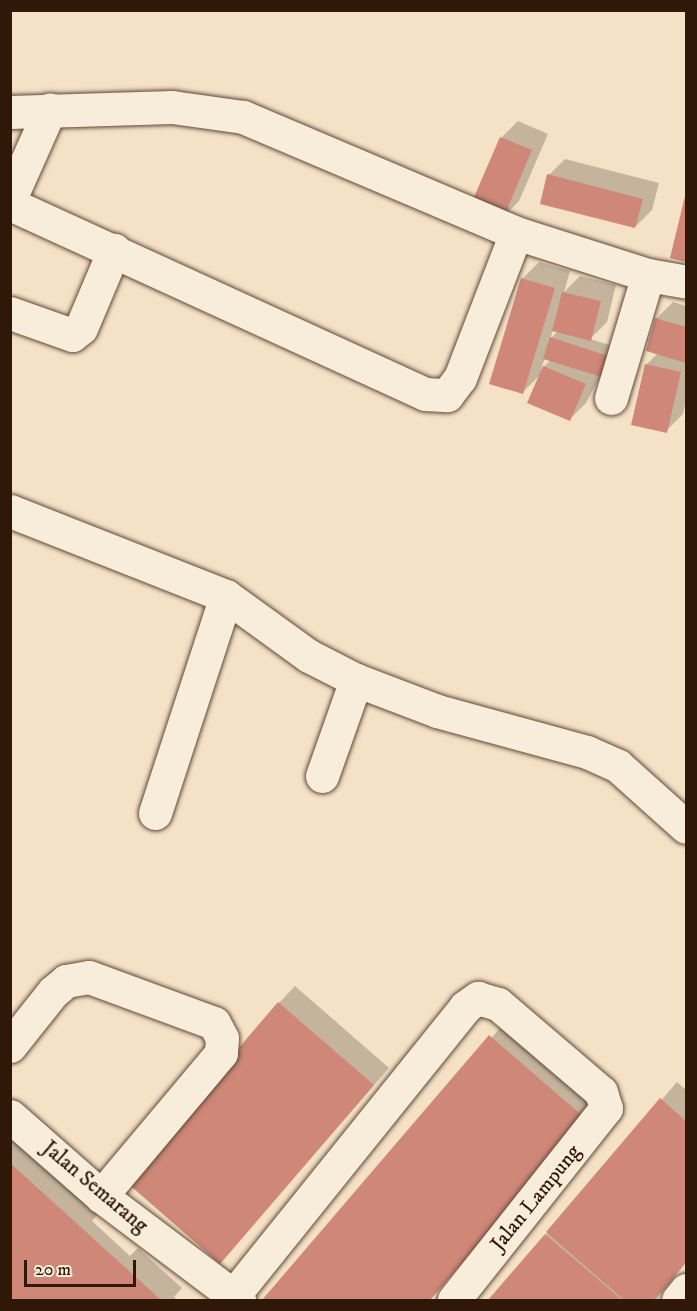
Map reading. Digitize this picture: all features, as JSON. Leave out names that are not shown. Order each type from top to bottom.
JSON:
[{"type":"street","points":[[10,112],[172,107],[243,117],[516,233],[648,275],[687,282]]},
{"type":"street","points":[[10,199],[50,109]]},
{"type":"street","points":[[10,204],[425,394],[447,395],[460,378],[516,233]]},
{"type":"street","points":[[10,313],[72,335],[81,328],[114,250]]},
{"type":"street","points":[[611,398],[648,275]]},
{"type":"street","points":[[10,511],[226,596],[309,656],[356,680],[437,711],[587,752],[647,787],[687,827]]},
{"type":"street","points":[[155,813],[226,596]]},
{"type":"street","points":[[322,776],[356,680]]},
{"type":"street","points":[[10,1046],[53,992],[66,981],[89,977],[214,1023],[222,1038],[221,1053],[101,1196]]},
{"type":"street","name":"Jalan Lampung","points":[[236,1298],[465,1007],[478,998],[498,1004],[601,1092],[606,1108],[454,1300]]},
{"type":"street","name":"Jalan Semarang","points":[[10,1116],[101,1196],[236,1298]]},
{"type":"street","points":[[678,1300],[687,1290]]},
{"type":"building","points":[[500,137],[532,150],[503,219],[471,204]]},
{"type":"building","points":[[547,174],[643,199],[635,228],[540,204]]},
{"type":"building","points":[[686,192],[686,262],[670,258]]},
{"type":"building","points":[[521,278],[555,288],[523,394],[489,384]]},
{"type":"building","points":[[562,292],[601,301],[591,341],[552,331]]},
{"type":"building","points":[[655,318],[686,327],[686,363],[646,351]]},
{"type":"building","points":[[550,337],[608,356],[602,377],[543,359]]},
{"type":"building","points":[[645,364],[681,372],[667,433],[631,425]]},
{"type":"building","points":[[543,366],[586,384],[570,421],[527,403]]},
{"type":"building","points":[[278,1002],[374,1085],[220,1264],[125,1181]]},
{"type":"building","points":[[489,1035],[585,1118],[487,1234],[430,1300],[262,1300]]},
{"type":"building","points":[[660,1098],[686,1121],[686,1262],[654,1300],[624,1300],[546,1232]]},
{"type":"building","points":[[10,1163],[41,1191],[161,1300],[10,1300]]},
{"type":"building","points":[[545,1234],[586,1269],[622,1300],[488,1300]]}]
